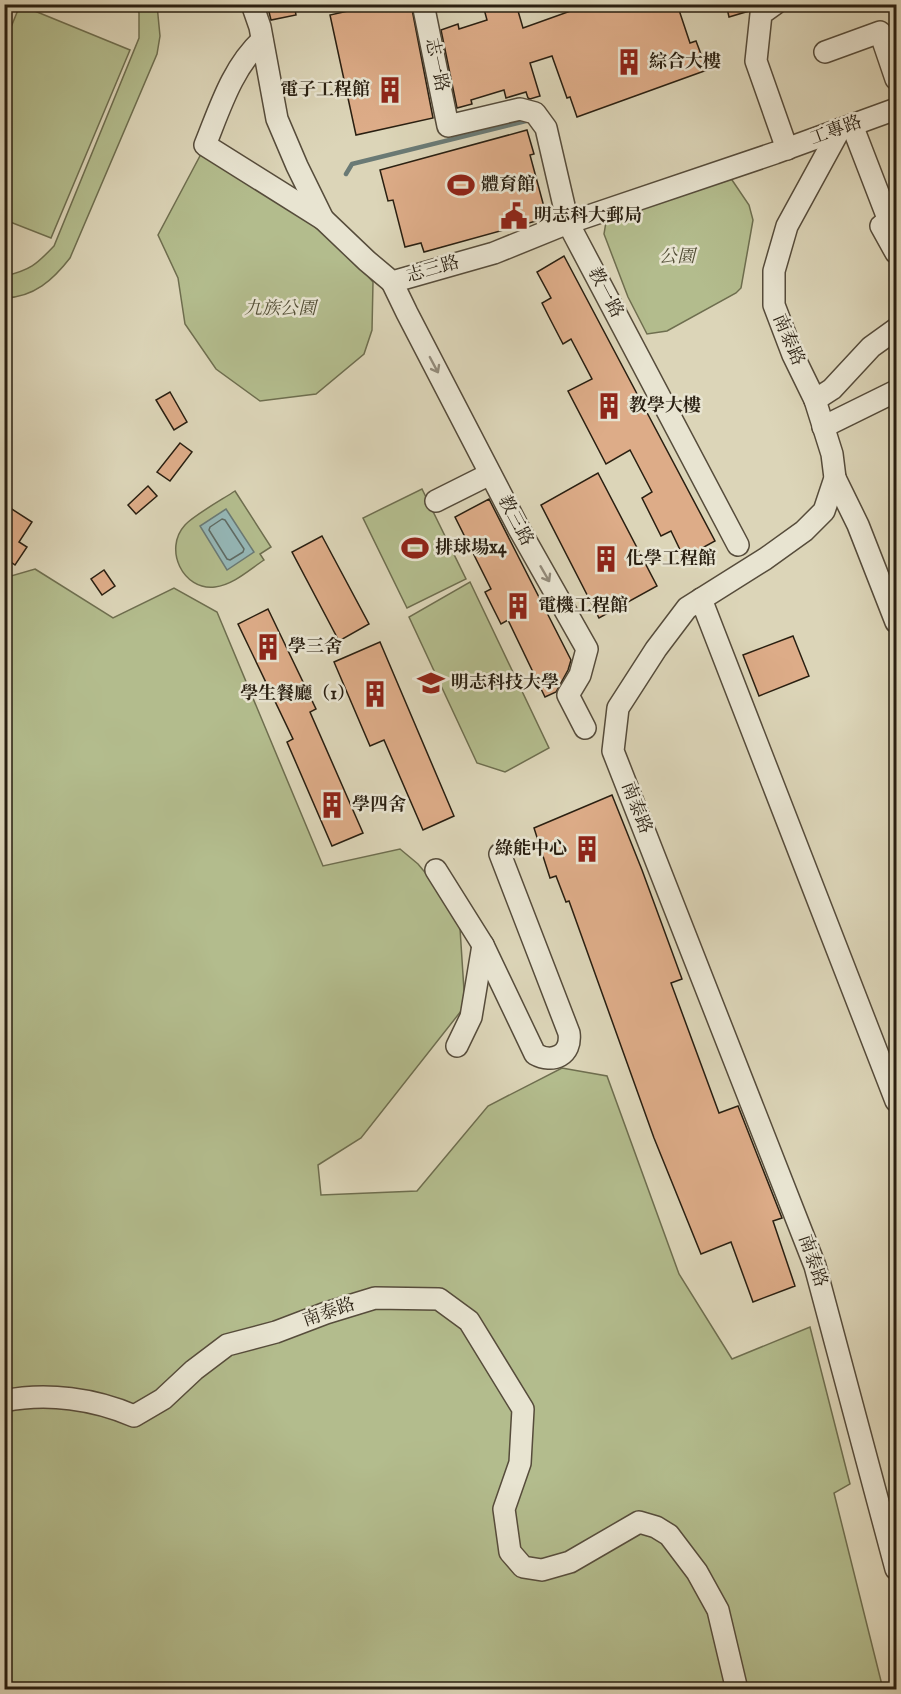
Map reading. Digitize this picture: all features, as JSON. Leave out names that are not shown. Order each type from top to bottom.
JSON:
[{"type":"street","name":"志三路","points":[[252,4],[262,40],[277,119],[323,219],[392,282],[494,253],[568,223],[781,151]]},
{"type":"street","name":"志一路","points":[[423,4],[448,126]]},
{"type":"street","points":[[775,4],[761,14],[756,61],[781,151]]},
{"type":"street","points":[[825,52],[880,32],[897,79]]},
{"type":"street","points":[[262,40],[250,52],[230,83],[205,145],[323,219]]},
{"type":"street","name":"教一路","points":[[448,126],[520,109],[534,113],[546,128],[568,223],[738,545]]},
{"type":"street","name":"工專路","points":[[781,151],[897,109]]},
{"type":"street","points":[[846,127],[889,221],[881,226],[897,253]]},
{"type":"street","name":"南泰路","points":[[846,127],[787,226],[774,271],[774,305],[793,355],[815,400],[832,454],[835,478],[824,511],[804,531],[765,559],[687,608],[656,649],[618,708],[613,751],[815,1266],[897,1569]]},
{"type":"street","name":"教三路","points":[[392,282],[490,474],[587,649],[580,675],[568,695],[585,728]]},
{"type":"street","points":[[815,400],[832,390],[871,347],[897,329]]},
{"type":"street","points":[[823,426],[897,391]]},
{"type":"street","points":[[436,501],[490,474]]},
{"type":"street","points":[[835,478],[858,525],[897,622]]},
{"type":"street","points":[[701,598],[897,1101]]},
{"type":"street","points":[[436,870],[483,945],[535,1054],[544,1059],[554,1058],[566,1052],[570,1042],[569,1033],[500,854]]},
{"type":"street","points":[[457,1046],[471,1017],[483,945]]},
{"type":"street","name":"南泰路","points":[[4,1401],[54,1397],[112,1407],[134,1416],[163,1399],[194,1370],[227,1345],[276,1332],[375,1298],[439,1299],[469,1321],[523,1409],[520,1463],[504,1509],[510,1552],[523,1567],[543,1570],[570,1562],[639,1522],[656,1527],[669,1535],[697,1572],[718,1610],[737,1689]]},
{"type":"green space","points":[[20,5],[130,50],[51,238],[5,220],[5,42]]},
{"type":"green space","points":[[136,5],[157,5],[160,36],[157,54],[70,258],[50,280],[34,291],[5,298],[5,276],[32,266],[54,246],[139,38],[139,13]]},
{"type":"green space","name":"九族公園","points":[[201,154],[319,229],[373,282],[372,330],[364,354],[316,394],[260,401],[216,369],[185,324],[178,278],[158,235]]},
{"type":"green space","name":"公園","points":[[730,177],[749,205],[753,220],[741,288],[736,293],[667,331],[647,334],[628,297],[604,234],[606,222],[628,210]]},
{"type":"green space","name":"排球場x4","points":[[422,489],[466,579],[407,608],[363,518]]},
{"type":"green space","points":[[235,491],[271,547],[260,554],[264,560],[234,580],[222,586],[204,586],[194,582],[180,566],[176,556],[179,535],[189,521]]},
{"type":"green space","points":[[35,569],[113,618],[174,588],[217,612],[323,866],[400,849],[418,864],[459,913],[465,1006],[361,1138],[318,1165],[321,1195],[417,1191],[488,1106],[562,1068],[607,1076],[679,1274],[732,1359],[810,1327],[850,1484],[834,1493],[883,1689],[5,1690],[4,578]]},
{"type":"green space","points":[[470,582],[549,748],[505,772],[477,763],[409,617]]},
{"type":"water","points":[[226,509],[254,552],[227,570],[200,526]]},
{"type":"building","points":[[267,4],[294,4],[296,15],[271,20]]},
{"type":"building","name":"電子工程館","points":[[379,4],[411,4],[433,118],[356,135],[330,15]]},
{"type":"building","name":"綜合大樓","points":[[500,4],[516,4],[523,28],[590,4],[677,4],[690,43],[696,41],[707,70],[577,117],[570,97],[567,98],[552,56],[530,63],[540,96],[530,99],[526,92],[506,98],[504,90],[471,100],[472,104],[457,108],[441,30],[458,24],[459,29],[487,20],[484,9]]},
{"type":"building","points":[[726,4],[753,4],[749,11],[729,17]]},
{"type":"building","name":"體育館","points":[[527,130],[534,154],[530,155],[547,218],[424,252],[421,243],[405,247],[393,200],[388,201],[380,170]]},
{"type":"building","name":"教學大樓","points":[[564,256],[715,541],[684,558],[671,531],[661,536],[642,498],[652,492],[630,450],[606,464],[568,391],[592,379],[571,339],[563,344],[549,317],[542,303],[551,298],[537,272]]},
{"type":"building","points":[[170,392],[187,422],[174,430],[156,400]]},
{"type":"building","points":[[180,443],[192,452],[170,481],[157,472]]},
{"type":"building","name":"化學工程館","points":[[598,473],[657,586],[599,618],[541,505]]},
{"type":"building","points":[[148,486],[157,496],[136,514],[128,505]]},
{"type":"building","name":"電機工程館","points":[[489,499],[571,660],[556,692],[545,697],[508,620],[501,624],[485,592],[491,589],[455,517]]},
{"type":"building","points":[[4,504],[32,522],[19,542],[27,547],[15,565],[4,557]]},
{"type":"building","points":[[322,536],[369,624],[339,641],[292,552]]},
{"type":"building","points":[[104,570],[115,586],[102,595],[91,579]]},
{"type":"building","points":[[268,609],[316,709],[310,712],[363,833],[332,846],[287,742],[293,739],[238,624]]},
{"type":"building","points":[[793,636],[809,676],[759,696],[743,655]]},
{"type":"building","points":[[380,642],[454,816],[423,830],[384,740],[370,746],[334,662]]},
{"type":"building","points":[[612,795],[682,979],[671,983],[719,1113],[738,1106],[782,1218],[773,1221],[795,1286],[753,1302],[731,1242],[701,1254],[654,1138],[569,901],[566,902],[556,876],[550,878],[534,828]]},
{"type":"waterway","points":[[346,174],[352,164],[530,120]]},
{"type":"place","name":"綜合大樓","points":[[629,62]]},
{"type":"place","name":"電子工程館","points":[[390,90]]},
{"type":"place","name":"體育館","points":[[461,185]]},
{"type":"place","name":"明志科大郵局","points":[[514,216]]},
{"type":"place","name":"教學大樓","points":[[609,406]]},
{"type":"place","name":"排球場x4","points":[[415,548]]},
{"type":"place","name":"化學工程館","points":[[606,559]]},
{"type":"place","name":"電機工程館","points":[[518,606]]},
{"type":"place","name":"學三舍","points":[[268,647]]},
{"type":"place","name":"明志科技大學","points":[[431,683]]},
{"type":"place","name":"學生餐廳（1）","points":[[375,694]]},
{"type":"place","name":"學四舍","points":[[332,805]]},
{"type":"place","name":"綠能中心","points":[[587,849]]}]
